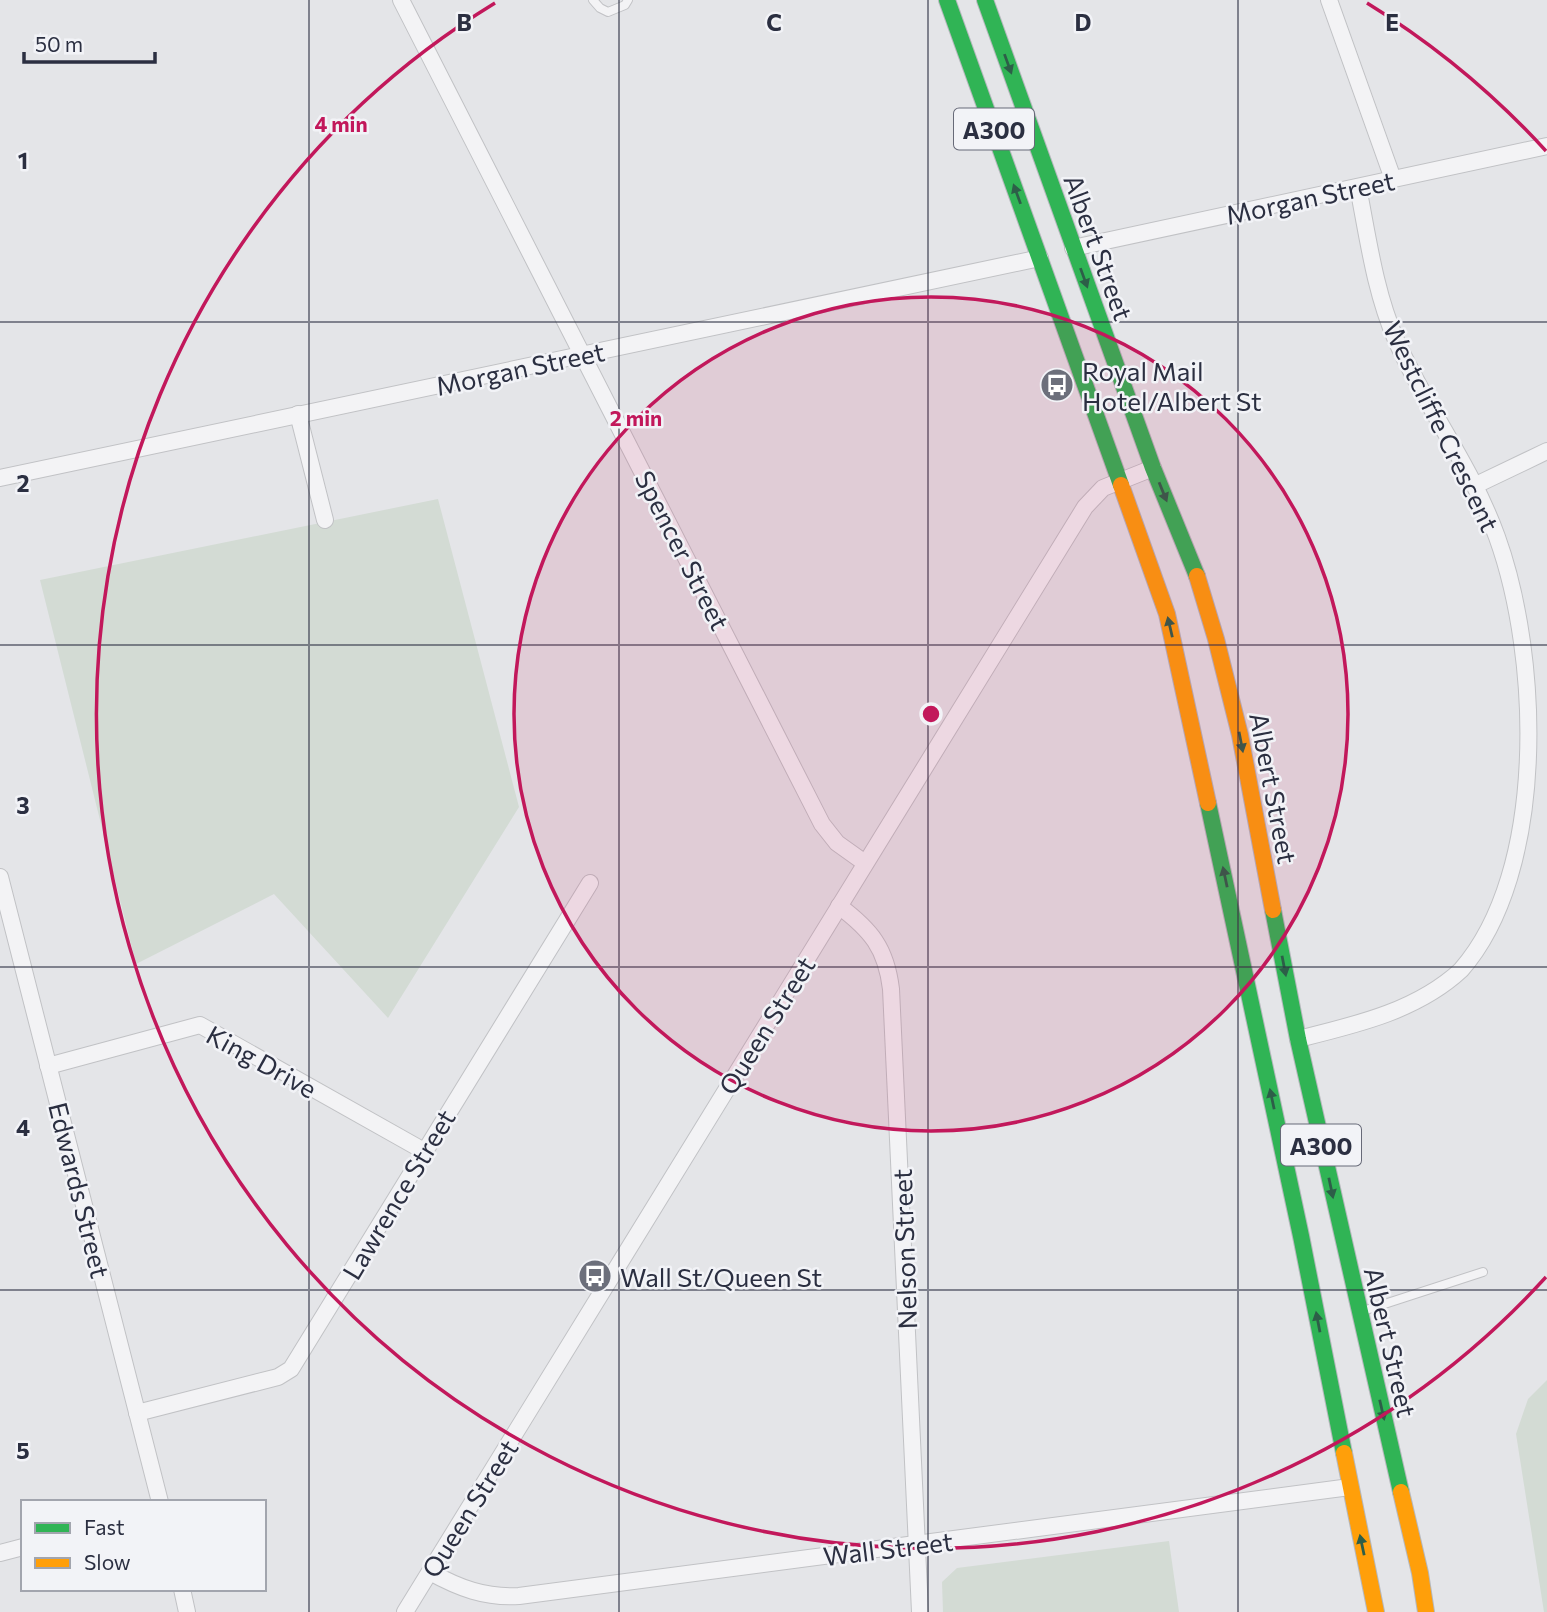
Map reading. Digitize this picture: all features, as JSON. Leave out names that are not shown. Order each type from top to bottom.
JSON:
[{"type":"highway","name":"Albert Street","points":[[947,0],[1167,614],[1321,1233],[1359,1312],[1426,1612]]},
{"type":"highway","name":"Albert Street","points":[[985,0],[1153,468],[1200,584],[1240,735],[1298,1039],[1350,1487],[1376,1612]]},
{"type":"street","name":"Spencer Street","points":[[401,0],[822,824],[837,843],[865,863]]},
{"type":"street","points":[[1329,0],[1392,179]]},
{"type":"street","name":"Morgan Street","points":[[1073,248],[1547,146]]},
{"type":"street","name":"Westcliffe Crescent","points":[[1298,1039],[1401,1009],[1450,979],[1479,950],[1502,914],[1518,873],[1531,811],[1534,743],[1532,687],[1515,593],[1476,485],[1393,334],[1378,286],[1358,187]]},
{"type":"street","name":"Morgan Street","points":[[0,478],[1040,258]]},
{"type":"street","points":[[298,414],[325,520]]},
{"type":"street","points":[[1476,485],[1547,451]]},
{"type":"street","name":"Queen Street","points":[[405,1612],[1085,506],[1104,488],[1153,468]]},
{"type":"street","name":"Edwards Street","points":[[0,877],[6,930],[48,1066],[159,1500]]},
{"type":"street","name":"Lawrence Street","points":[[137,1413],[274,1378],[289,1371],[590,883]]},
{"type":"street","name":"Nelson Street","points":[[839,906],[861,923],[877,942],[887,967],[891,989],[920,1612]]},
{"type":"street","name":"King Drive","points":[[48,1066],[200,1025],[424,1151]]},
{"type":"street","name":"Wall Street","points":[[430,1572],[481,1594],[519,1596],[1350,1487]]},
{"type":"street","points":[[0,1553],[21,1548]]},
{"type":"street","points":[[182,1591],[187,1612]]},
{"type":"lane","points":[[593,0],[608,12],[625,5],[628,0]]},
{"type":"lane","points":[[1359,1312],[1483,1272]]},
{"type":"shaded area","points":[[438,499],[519,807],[388,1018],[274,894],[136,964],[40,580]]},
{"type":"shaded area","points":[[1547,1380],[1547,1612],[1544,1612],[1516,1434],[1528,1399]]},
{"type":"shaded area","points":[[1169,1541],[1179,1612],[943,1612],[942,1582],[957,1568]]},
{"type":"traffic: fast","points":[[947,0],[1121,485]]},
{"type":"traffic: fast","points":[[985,0],[1153,468],[1197,576]]},
{"type":"traffic: fast","points":[[1208,803],[1301,1236],[1344,1453]]},
{"type":"traffic: fast","points":[[1273,910],[1298,1039],[1401,1492]]},
{"type":"traffic: slow","points":[[1121,485],[1167,614],[1208,803]]},
{"type":"traffic: slow","points":[[1197,576],[1240,735],[1273,910]]},
{"type":"traffic: slow","points":[[1344,1453],[1376,1612]]},
{"type":"traffic: slow","points":[[1401,1492],[1426,1612]]},
{"type":"place","name":"Royal Mail Hotel/Albert St","points":[[1057,385]]},
{"type":"place","name":"Wall St/Queen St","points":[[595,1276]]}]
